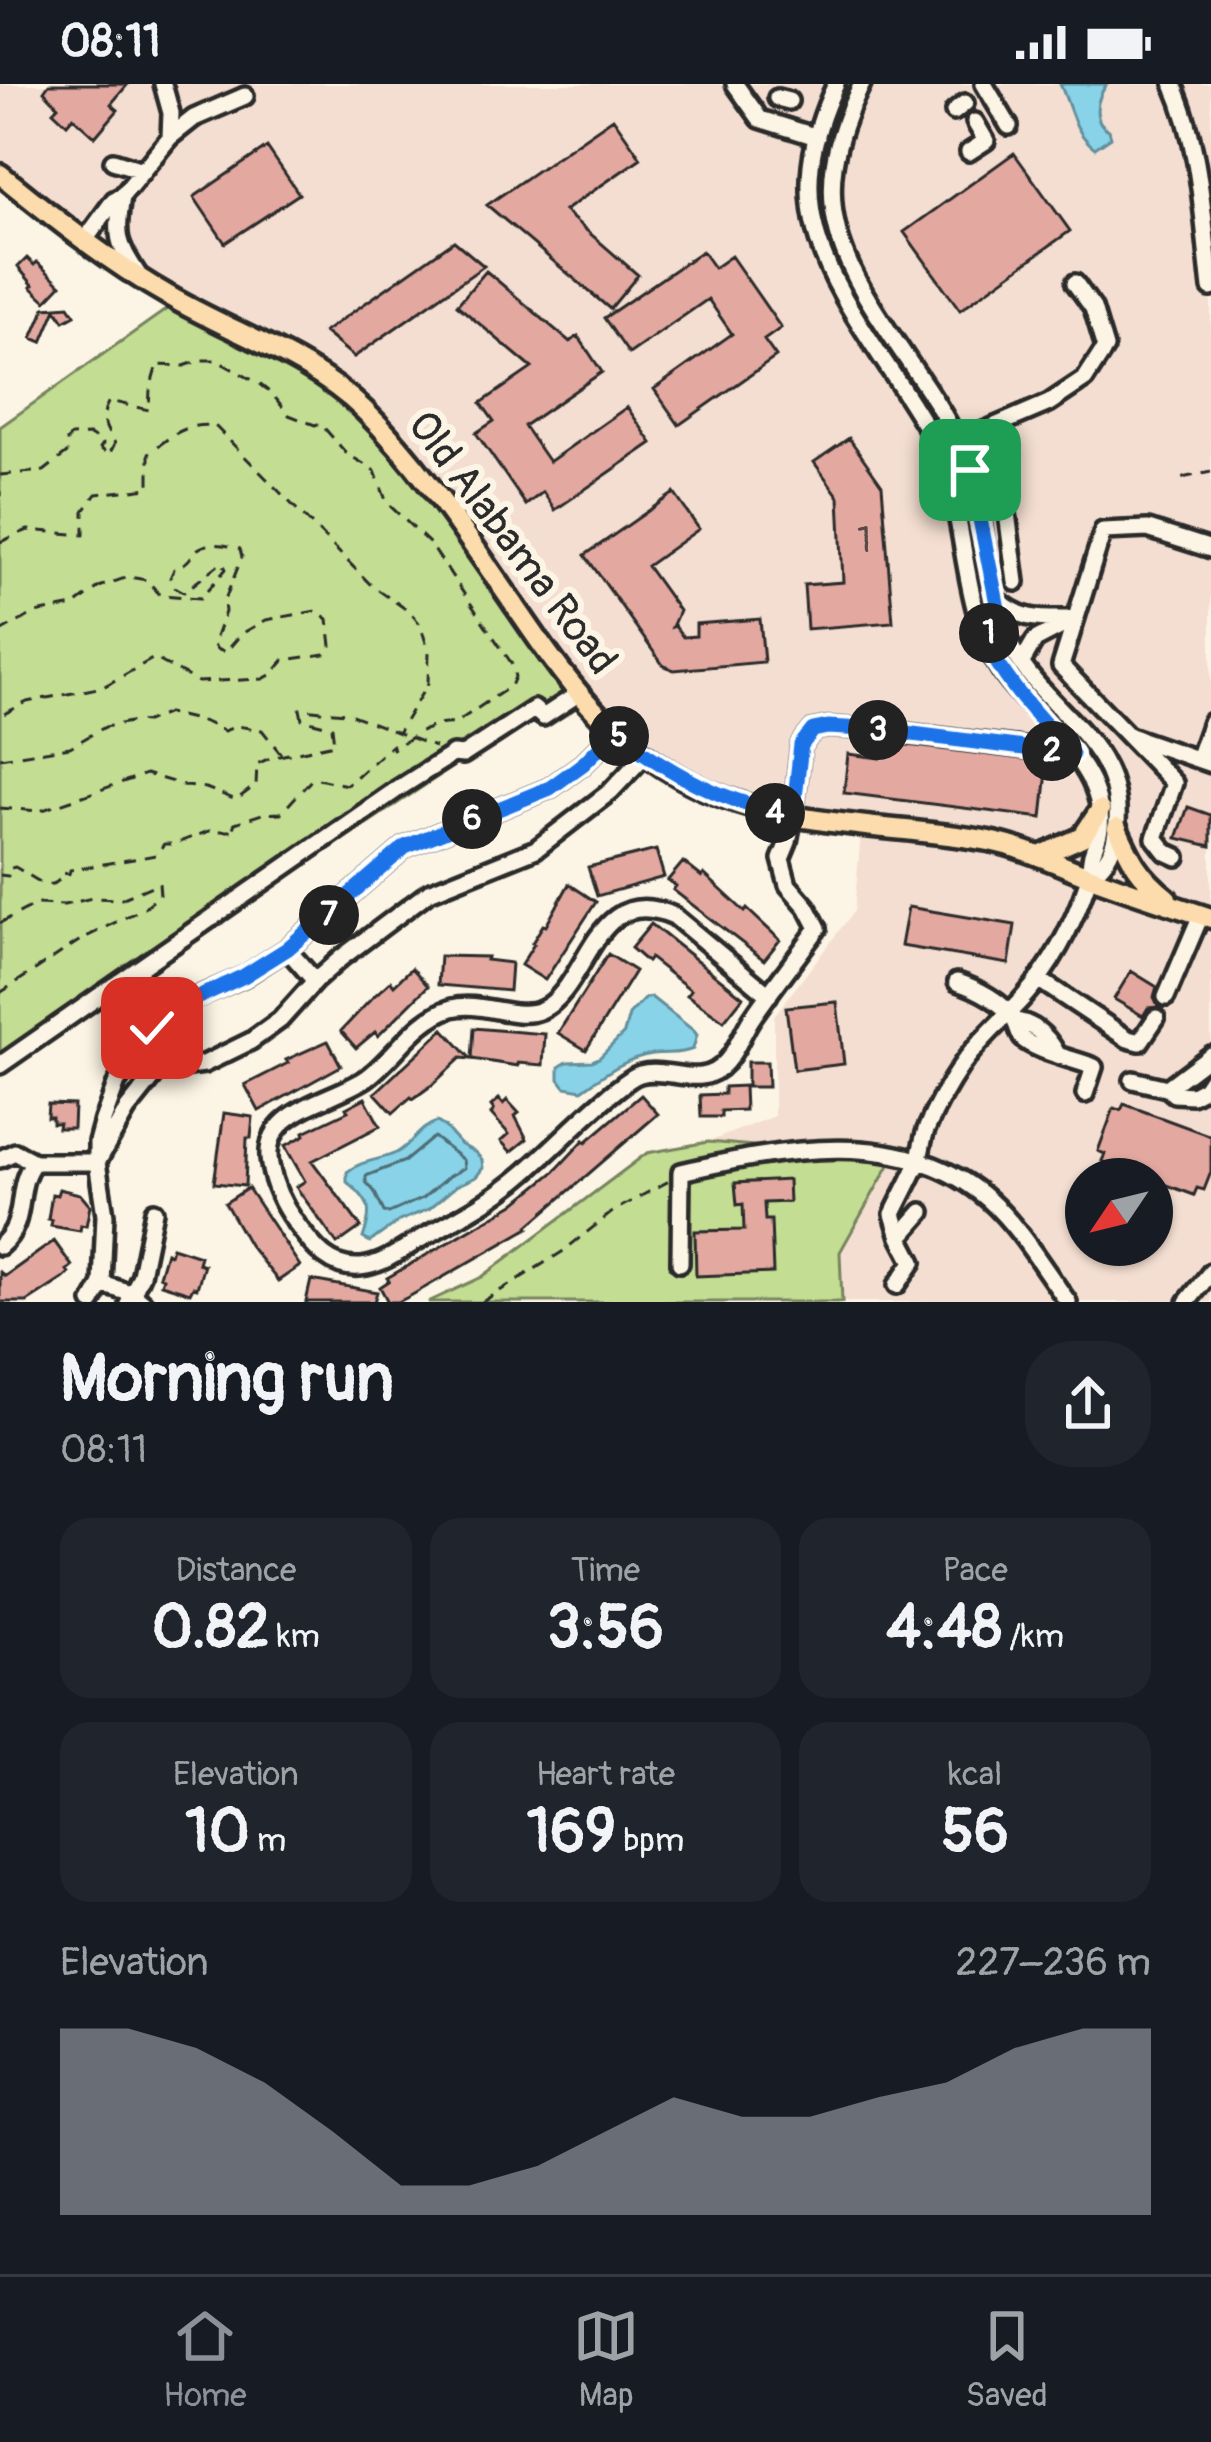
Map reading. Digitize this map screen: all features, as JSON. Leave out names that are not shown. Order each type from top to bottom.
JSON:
[{"type":"main road","name":"Old Alabama Road","points":[[0,175],[166,295],[289,357],[360,406],[418,470],[578,694],[645,755],[700,787],[770,812],[988,841],[1206,917]]},
{"type":"main road","points":[[1040,856],[1082,837],[1100,811]]},
{"type":"main road","points":[[1117,828],[1132,864],[1147,883],[1180,908]]},
{"type":"street","points":[[163,84],[171,113],[170,137]]},
{"type":"street","points":[[735,84],[760,119],[817,137]]},
{"type":"street","points":[[836,84],[817,137],[811,178],[823,260],[942,460],[955,502],[974,608],[991,654],[1014,689],[1072,754],[1100,802],[1100,831],[1089,877],[1069,927],[1012,1017],[961,1065],[929,1123],[919,1160],[893,1214],[913,1262],[897,1285]]},
{"type":"street","points":[[862,84],[837,142],[831,177],[834,221],[847,264],[933,397],[970,470],[994,596],[1011,646],[1021,664],[1106,762],[1118,799],[1117,828],[1109,860],[1089,877]]},
{"type":"street","points":[[984,84],[1010,126]]},
{"type":"street","points":[[1173,84],[1186,115],[1211,288]]},
{"type":"street","points":[[89,243],[170,137],[194,118],[244,96]]},
{"type":"street","points":[[969,152],[986,141],[976,122]]},
{"type":"street","points":[[112,161],[142,170]]},
{"type":"street","points":[[121,203],[120,247],[140,278]]},
{"type":"street","points":[[958,442],[1049,403],[1085,379],[1105,348],[1093,308],[1075,283]]},
{"type":"street","points":[[1007,513],[1016,582]]},
{"type":"street","points":[[1177,857],[1155,838],[1174,783],[1061,666],[1103,531],[1179,531],[1211,549]]},
{"type":"street","points":[[994,596],[1010,611],[1035,619]]},
{"type":"street","points":[[983,635],[1035,619],[1075,619]]},
{"type":"street","points":[[991,654],[1035,640],[1075,619]]},
{"type":"street","points":[[1021,664],[1035,640]]},
{"type":"street","points":[[0,1065],[396,790],[453,754],[464,755],[534,709],[543,717],[578,694]]},
{"type":"street","points":[[1127,735],[1204,762],[1211,722]]},
{"type":"street","points":[[769,994],[674,916],[634,909],[608,927],[563,991],[543,1010],[468,1006],[445,1011],[427,1021],[368,1077],[295,1113],[272,1133],[267,1150],[275,1189],[323,1257],[347,1266],[374,1264],[502,1191],[639,1074],[703,1077],[725,1064],[750,1020],[818,928],[788,885],[781,859],[793,816],[801,745],[807,735],[820,728],[881,730],[1072,754]]},
{"type":"street","points":[[92,1302],[102,1284],[105,1215],[97,1162],[110,1125],[117,1082],[161,1016],[244,976],[287,949],[405,847],[550,788],[615,732]]},
{"type":"street","points":[[110,1125],[151,1077],[166,1067],[204,1064],[239,1048],[280,1020],[341,958],[429,892],[536,849],[611,791],[645,755]]},
{"type":"street","points":[[1166,997],[1206,917]]},
{"type":"street","points":[[287,949],[315,981]]},
{"type":"street","points":[[1038,979],[1128,1039],[1140,1042],[1156,1018]]},
{"type":"street","points":[[957,982],[1029,1024],[1056,1052],[1094,1067],[1085,1094]]},
{"type":"street","points":[[147,1043],[166,1067]]},
{"type":"street","points":[[1166,1088],[1211,1055]]},
{"type":"street","points":[[1133,1080],[1192,1095],[1211,1079]]},
{"type":"street","points":[[680,1263],[681,1172],[744,1157],[809,1150],[884,1152],[956,1176],[987,1198],[1068,1302]]},
{"type":"street","points":[[0,1159],[15,1152],[34,1162],[97,1162]]},
{"type":"street","points":[[0,1246],[18,1226],[27,1172],[34,1162]]},
{"type":"street","points":[[102,1284],[135,1299],[154,1211]]},
{"type":"street","points":[[900,1237],[922,1212]]},
{"type":"street","points":[[1194,1300],[1211,1272]]},
{"type":"path","points":[[0,475],[44,471],[67,453],[71,436],[89,436],[103,444],[100,448],[109,455],[115,443],[103,419],[109,401],[149,410],[157,365],[216,360],[248,376],[289,415],[320,423],[346,453],[375,471],[387,503],[430,544],[512,664],[515,677],[511,686],[454,724],[427,728],[394,749],[392,745],[347,785],[313,778],[281,813],[248,817],[235,823],[236,831],[209,831],[164,844],[156,855],[70,870],[53,885],[44,885],[15,867],[8,869],[8,876],[0,875]]},
{"type":"path","points":[[0,542],[28,530],[84,535],[84,511],[96,494],[149,488],[149,453],[178,430],[198,424],[215,426],[371,585],[420,624],[429,652],[428,683],[398,733]]},
{"type":"path","points":[[1182,478],[1211,472]]},
{"type":"path","points":[[0,632],[35,613],[74,606],[99,587],[128,577],[147,580],[160,595],[201,598],[226,569],[222,562],[184,592],[170,578],[174,568],[187,564],[207,545],[231,545],[240,549],[242,557],[213,645],[226,652],[241,634],[266,620],[316,611],[328,619],[331,646],[325,654],[284,660],[263,679],[198,682],[154,658],[103,687],[27,702],[0,716]]},
{"type":"path","points":[[0,808],[40,811],[60,807],[146,774],[236,800],[256,785],[256,764],[334,744],[332,728],[302,718],[301,709],[347,713],[436,748]]},
{"type":"path","points":[[0,758],[70,747],[105,728],[146,722],[168,713],[224,731],[237,726],[262,730],[282,755]]},
{"type":"path","points":[[0,923],[36,904],[121,899],[159,883],[160,895],[144,908],[82,939],[0,993]]},
{"type":"path","points":[[482,1302],[562,1252],[615,1210],[657,1190],[681,1172]]},
{"type":"shaded area","points":[[0,84],[1211,84],[1211,1302],[452,1302],[724,1143],[708,1142],[774,1116],[774,1016],[854,911],[862,822],[690,786],[615,745],[564,687],[471,555],[386,447],[174,305],[0,173]]},
{"type":"green space","points":[[174,304],[306,372],[386,447],[471,555],[567,691],[0,1067],[0,427]]},
{"type":"green space","points":[[708,1142],[893,1158],[840,1252],[842,1302],[428,1302],[482,1277],[647,1153]]},
{"type":"water","points":[[1060,84],[1107,84],[1098,115],[1111,137],[1095,148],[1088,142]]},
{"type":"water","points":[[651,997],[694,1031],[693,1049],[634,1059],[582,1090],[565,1087],[559,1067],[599,1058],[624,1033],[629,1015]]},
{"type":"water","points":[[437,1122],[476,1153],[483,1168],[429,1209],[399,1221],[370,1242],[363,1238],[368,1207],[347,1182],[347,1172],[396,1153]]},
{"type":"building","points":[[49,84],[128,84],[111,104],[118,110],[95,137],[73,117],[67,124],[53,111],[58,106],[44,91]]},
{"type":"building","points":[[613,118],[641,158],[564,211],[638,275],[610,309],[487,205]]},
{"type":"building","points":[[267,147],[299,194],[225,243],[194,197]]},
{"type":"building","points":[[1014,153],[1070,231],[960,310],[904,232]]},
{"type":"building","points":[[454,241],[484,266],[354,357],[324,332]]},
{"type":"building","points":[[702,251],[714,268],[731,256],[781,328],[764,340],[776,357],[679,425],[654,389],[732,334],[708,299],[629,354],[604,318]]},
{"type":"building","points":[[27,258],[61,285],[46,301],[18,267]]},
{"type":"building","points":[[486,271],[570,342],[578,336],[602,372],[524,426],[549,462],[627,407],[652,443],[555,510],[543,492],[526,505],[476,433],[494,421],[481,403],[532,368],[457,305]]},
{"type":"building","points":[[69,306],[75,315],[64,321],[56,309],[42,342],[32,338],[45,308]]},
{"type":"building","points":[[849,438],[882,485],[893,622],[807,629],[804,585],[843,582],[839,497],[814,462]]},
{"type":"building","points":[[674,493],[699,529],[647,566],[679,611],[672,627],[683,637],[696,636],[696,624],[760,619],[764,662],[674,670],[663,665],[585,555]]},
{"type":"building","points":[[882,742],[1048,762],[1042,818],[844,793],[848,754],[880,758]]},
{"type":"building","points":[[1188,807],[1211,815],[1211,846],[1177,838]]},
{"type":"building","points":[[656,850],[664,877],[597,896],[588,867]]},
{"type":"building","points":[[683,862],[704,874],[780,940],[764,960],[673,890],[676,886],[668,880]]},
{"type":"building","points":[[569,884],[596,902],[545,980],[521,965]]},
{"type":"building","points":[[908,907],[1015,925],[1009,964],[901,946]]},
{"type":"building","points":[[651,924],[743,997],[724,1021],[687,995],[691,990],[631,948]]},
{"type":"building","points":[[608,954],[635,971],[586,1050],[558,1033]]},
{"type":"building","points":[[440,956],[487,957],[511,963],[509,991],[438,985]]},
{"type":"building","points":[[412,968],[428,986],[378,1036],[375,1032],[356,1048],[341,1031],[391,981],[394,985]]},
{"type":"building","points":[[1131,971],[1157,987],[1154,997],[1159,1007],[1148,1008],[1143,1016],[1114,999]]},
{"type":"building","points":[[837,1002],[844,1064],[794,1070],[786,1007]]},
{"type":"building","points":[[474,1028],[545,1034],[543,1065],[472,1059]]},
{"type":"building","points":[[444,1029],[471,1059],[461,1058],[393,1113],[375,1093]]},
{"type":"building","points":[[328,1041],[341,1066],[259,1111],[245,1085]]},
{"type":"building","points":[[747,1062],[767,1062],[768,1087],[747,1087]]},
{"type":"building","points":[[744,1086],[745,1110],[701,1117],[700,1095],[724,1094],[724,1087]]},
{"type":"building","points":[[641,1095],[658,1114],[529,1228],[412,1295],[388,1302],[380,1287],[387,1278],[514,1204]]},
{"type":"building","points":[[365,1098],[380,1126],[312,1161],[361,1227],[337,1244],[296,1187],[305,1181],[285,1146]]},
{"type":"building","points":[[499,1099],[503,1104],[507,1100],[519,1113],[515,1116],[527,1139],[511,1152],[501,1141],[509,1134],[491,1114],[491,1106]]},
{"type":"building","points":[[48,1104],[74,1105],[73,1128],[52,1123],[52,1117],[47,1117]]},
{"type":"building","points":[[1124,1104],[1211,1136],[1211,1172],[1204,1190],[1197,1188],[1194,1195],[1173,1187],[1173,1158],[1103,1158],[1105,1154],[1098,1151],[1114,1108],[1121,1110]]},
{"type":"building","points":[[224,1113],[253,1117],[245,1186],[214,1183]]},
{"type":"building","points":[[788,1180],[789,1202],[764,1203],[765,1220],[771,1220],[773,1273],[696,1276],[695,1231],[744,1230],[743,1204],[737,1205],[735,1183]]},
{"type":"building","points":[[248,1188],[300,1266],[278,1281],[249,1245],[225,1203]]},
{"type":"building","points":[[59,1189],[80,1194],[90,1206],[86,1226],[81,1225],[80,1231],[51,1226],[52,1194],[57,1195]]},
{"type":"building","points":[[54,1241],[72,1266],[69,1273],[27,1302],[0,1302],[0,1272],[5,1276]]},
{"type":"building","points":[[172,1247],[200,1256],[198,1263],[204,1265],[197,1288],[190,1293],[161,1284],[166,1252],[170,1254]]},
{"type":"building","points":[[311,1280],[377,1292],[374,1302],[306,1302]]},
{"type":"route","points":[[152,1028],[170,1010],[262,967],[405,847],[550,788],[615,732],[700,787],[793,816],[801,745],[820,728],[881,730],[1072,754],[1014,689],[983,635],[1002,628],[970,470]]}]
